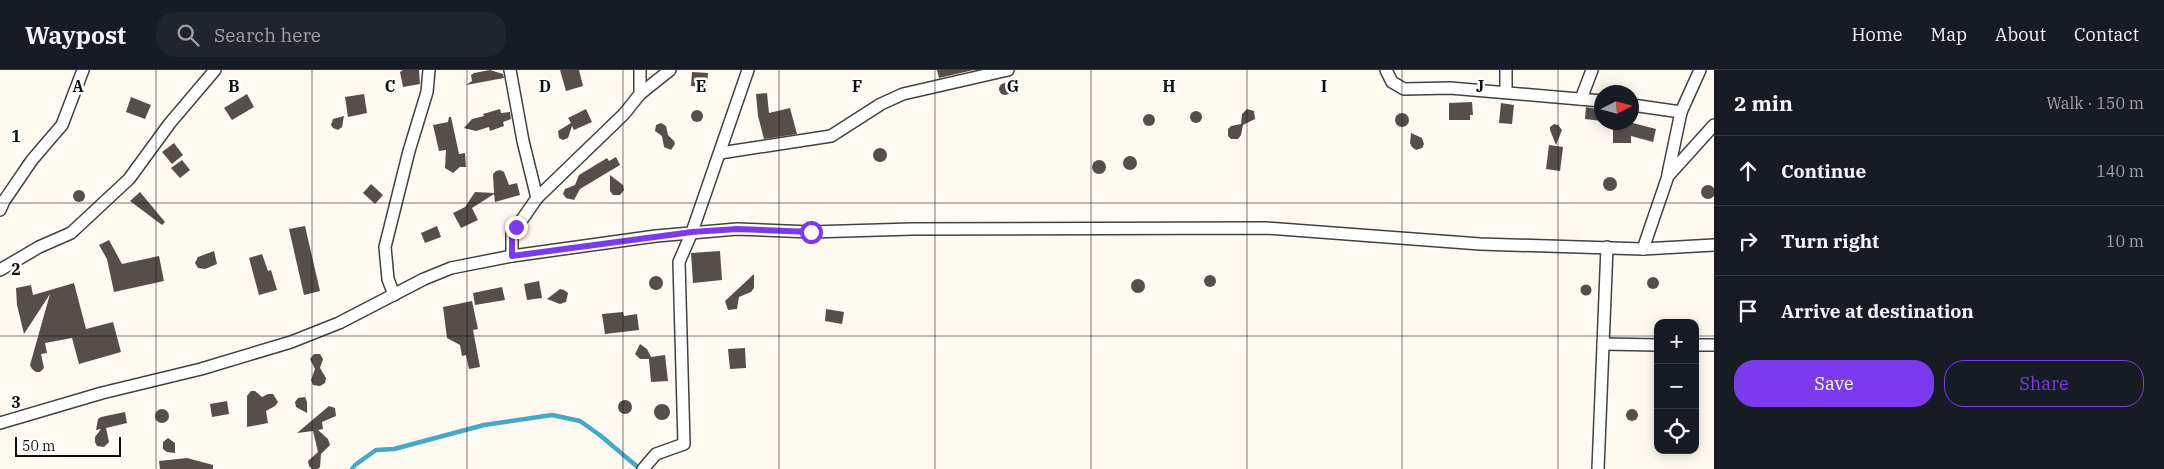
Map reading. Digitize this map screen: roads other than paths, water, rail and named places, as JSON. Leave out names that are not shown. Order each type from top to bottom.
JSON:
[{"type":"street","points":[[0,210],[32,160],[62,126],[83,70]]},
{"type":"street","points":[[0,270],[39,247],[71,233],[129,178],[170,123],[215,70]]},
{"type":"street","points":[[394,295],[388,279],[386,247],[409,151],[427,92],[428,70]]},
{"type":"street","points":[[510,70],[523,142],[537,198]]},
{"type":"street","points":[[640,70],[640,94]]},
{"type":"street","points":[[512,256],[512,234],[537,198],[624,114],[640,94],[670,70]]},
{"type":"street","points":[[644,467],[656,454],[684,444],[679,262],[692,232],[748,70]]},
{"type":"street","points":[[720,153],[831,136],[881,104],[903,94],[1008,70]]},
{"type":"street","points":[[1386,70],[1392,82],[1404,89],[1450,88],[1594,100]]},
{"type":"street","points":[[1506,70],[1506,92]]},
{"type":"street","points":[[1581,99],[1592,70]]},
{"type":"street","points":[[1643,249],[1668,176],[1682,112],[1700,70]]},
{"type":"street","points":[[1639,106],[1682,112]]},
{"type":"street","points":[[1668,176],[1714,125]]},
{"type":"street","points":[[0,423],[102,392],[172,377],[268,350],[339,323],[424,278],[451,268],[512,256],[692,232],[737,229],[811,232],[922,229],[1266,228],[1480,244],[1643,249],[1714,245]]},
{"type":"street","points":[[1598,469],[1607,247]]},
{"type":"street","points":[[1603,344],[1654,345]]},
{"type":"street","points":[[1699,345],[1714,346]]},
{"type":"waterway","points":[[352,469],[376,450],[394,449],[484,425],[552,415],[580,421],[640,469]]}]
